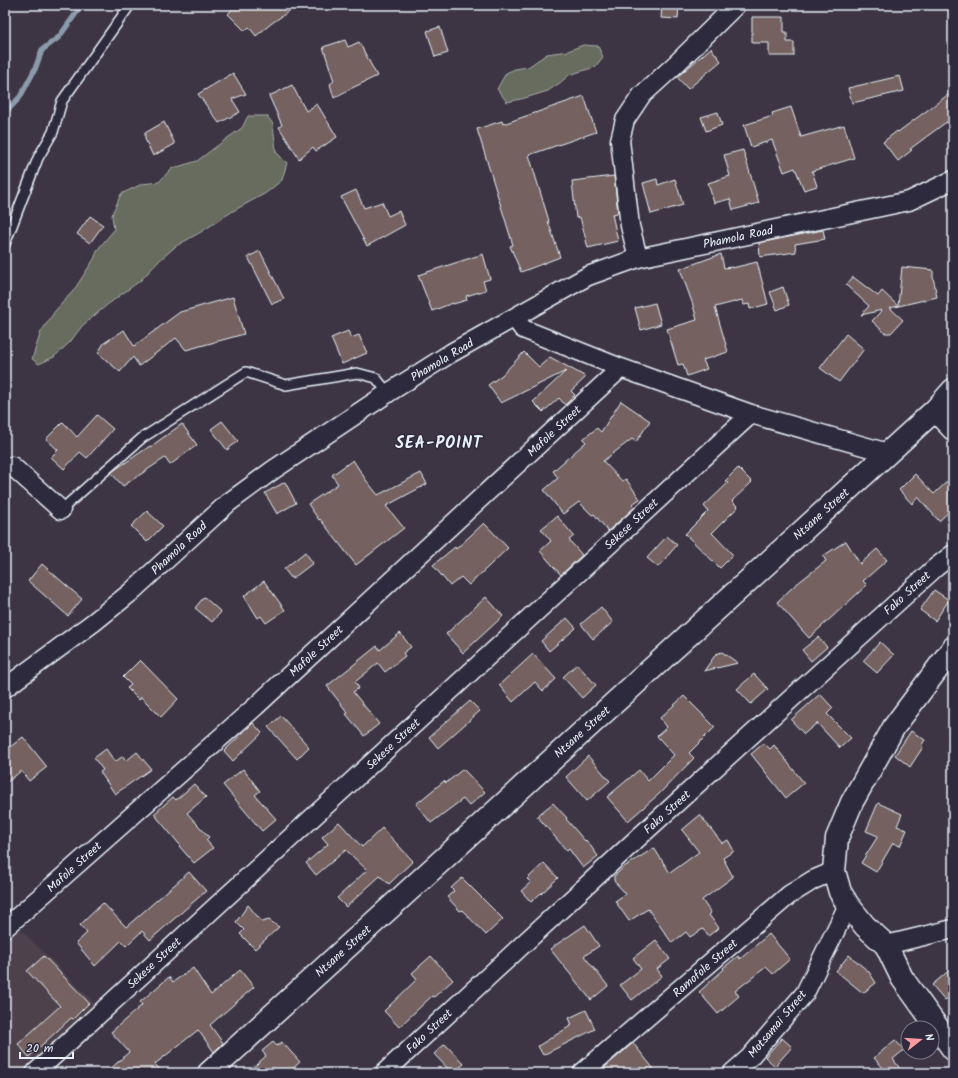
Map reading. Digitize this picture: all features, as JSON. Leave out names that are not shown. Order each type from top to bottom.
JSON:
[{"type":"street","points":[[638,258],[630,226],[620,140],[625,120],[641,96],[736,5]]},
{"type":"street","name":"Phamola Road","points":[[5,688],[94,622],[131,592],[228,503],[273,470],[388,393],[452,353],[588,276],[638,258],[909,201],[953,180]]},
{"type":"street","points":[[515,318],[523,329],[622,368],[751,414],[888,453]]},
{"type":"street","name":"Mafole Street","points":[[5,928],[255,707],[622,368]]},
{"type":"street","name":"Ntsane Street","points":[[209,1073],[935,410],[953,390]]},
{"type":"street","points":[[935,410],[953,429]]},
{"type":"street","name":"Sekese Street","points":[[35,1073],[751,414]]},
{"type":"street","points":[[12,466],[61,510]]},
{"type":"street","name":"Fako Street","points":[[384,1073],[651,826],[935,568],[953,554]]},
{"type":"street","points":[[953,648],[894,727],[852,802],[837,838],[834,871],[840,892],[848,905],[865,926],[886,945],[902,978],[953,1049]]},
{"type":"street","name":"Ramofole Street","points":[[582,1073],[789,896],[813,880],[834,871]]},
{"type":"street","name":"Motsamai Street","points":[[732,1073],[749,1058],[805,993],[848,905]]},
{"type":"street","points":[[886,945],[953,929]]},
{"type":"lane","points":[[5,244],[38,158],[53,132],[62,101],[130,5]]},
{"type":"lane","points":[[61,510],[142,438],[246,372],[286,385],[357,373],[376,378],[388,393]]},
{"type":"shaded area","points":[[5,914],[96,1005],[20,1073],[5,1073]]},
{"type":"green space","points":[[583,45],[598,46],[603,57],[595,67],[569,75],[548,91],[525,98],[507,102],[497,89],[506,73],[515,69],[528,67],[547,54],[568,51]]},
{"type":"green space","points":[[248,116],[267,116],[273,124],[276,152],[287,163],[282,180],[266,193],[233,211],[176,246],[141,280],[82,326],[70,342],[54,357],[39,364],[32,359],[41,332],[55,311],[74,290],[94,259],[98,249],[114,230],[112,215],[121,194],[142,184],[159,182],[171,169],[197,161],[242,128]]},
{"type":"building","points":[[236,5],[298,5],[256,36],[249,27],[245,31],[228,14]]},
{"type":"building","points":[[662,5],[679,5],[678,19],[661,18]]},
{"type":"building","points":[[752,17],[784,17],[784,32],[787,32],[787,42],[794,42],[794,56],[769,56],[769,43],[752,43]]},
{"type":"building","points":[[440,27],[448,53],[435,57],[427,31]]},
{"type":"building","points":[[345,40],[348,47],[359,42],[377,76],[334,98],[330,84],[334,81],[323,47]]},
{"type":"building","points":[[711,48],[721,61],[688,89],[677,77]]},
{"type":"building","points":[[233,73],[246,94],[232,99],[240,112],[219,123],[198,94]]},
{"type":"building","points":[[900,76],[904,91],[852,103],[848,88]]},
{"type":"building","points":[[292,85],[306,111],[317,104],[337,137],[316,151],[313,147],[299,159],[279,127],[282,125],[269,96]]},
{"type":"building","points":[[953,91],[953,119],[945,123],[910,149],[912,150],[898,161],[883,142]]},
{"type":"building","points":[[584,96],[596,132],[529,155],[560,257],[521,272],[510,246],[513,245],[477,129],[502,121],[503,124]]},
{"type":"building","points":[[791,107],[801,137],[844,125],[854,158],[812,171],[817,186],[804,190],[795,168],[784,172],[772,140],[751,147],[744,125],[773,116],[772,113]]},
{"type":"building","points":[[718,112],[722,125],[706,131],[701,117]]},
{"type":"building","points":[[164,122],[175,144],[153,156],[145,139],[145,133]]},
{"type":"building","points":[[743,150],[759,203],[733,210],[730,199],[714,203],[708,183],[730,176],[724,155]]},
{"type":"building","points":[[614,176],[618,213],[612,214],[618,241],[588,248],[580,217],[576,218],[572,181]]},
{"type":"building","points":[[657,179],[658,185],[675,179],[683,205],[651,214],[643,183]]},
{"type":"building","points":[[356,190],[364,208],[382,202],[388,216],[399,211],[405,225],[367,246],[341,197]]},
{"type":"building","points":[[90,216],[103,225],[90,243],[77,234]]},
{"type":"building","points":[[823,230],[825,239],[795,244],[796,252],[760,257],[759,243]]},
{"type":"building","points":[[260,251],[284,299],[272,304],[248,257]]},
{"type":"building","points":[[483,254],[490,279],[483,281],[486,290],[466,296],[467,300],[453,303],[432,311],[418,275]]},
{"type":"building","points":[[721,254],[724,268],[732,268],[757,262],[768,304],[750,309],[749,304],[744,305],[742,300],[715,307],[728,352],[703,360],[707,369],[687,376],[683,364],[678,365],[667,329],[697,320],[680,269]]},
{"type":"building","points":[[902,267],[933,270],[937,297],[890,308],[903,320],[891,333],[885,333],[872,321],[882,310],[861,315],[869,306],[846,285],[853,277],[878,296],[882,291],[898,306]]},
{"type":"building","points":[[783,287],[789,305],[777,310],[770,292]]},
{"type":"building","points":[[233,297],[244,334],[186,350],[176,338],[139,366],[133,357],[120,372],[98,353],[104,343],[124,330],[134,346],[180,312]]},
{"type":"building","points":[[655,303],[661,324],[641,330],[635,308]]},
{"type":"building","points":[[348,331],[351,338],[359,335],[367,353],[342,364],[331,338]]},
{"type":"building","points":[[846,334],[864,349],[839,382],[820,368]]},
{"type":"building","points":[[524,352],[539,367],[550,357],[586,377],[571,391],[575,395],[565,405],[559,398],[543,412],[533,402],[566,371],[501,403],[488,385],[502,375]]},
{"type":"building","points":[[621,401],[650,421],[636,442],[632,439],[603,461],[622,481],[626,479],[640,499],[632,504],[635,507],[608,531],[594,514],[592,515],[579,502],[563,514],[544,490],[558,478],[553,471],[586,442],[583,439],[597,428],[601,432]]},
{"type":"building","points":[[97,415],[113,429],[87,458],[80,452],[64,469],[51,457],[58,450],[46,439],[63,422],[77,437]]},
{"type":"building","points":[[222,421],[238,441],[227,450],[211,429]]},
{"type":"building","points":[[182,424],[197,445],[170,465],[165,458],[123,486],[111,473],[150,447]]},
{"type":"building","points":[[353,460],[378,495],[421,473],[427,484],[386,506],[404,528],[356,565],[320,519],[319,520],[308,504],[338,484],[332,475]]},
{"type":"building","points":[[738,468],[752,482],[732,501],[738,507],[712,533],[733,555],[720,568],[685,534],[708,511],[704,506],[728,483],[725,481]]},
{"type":"building","points":[[915,474],[934,494],[953,476],[953,508],[939,521],[918,497],[912,504],[899,490]]},
{"type":"building","points":[[285,482],[296,503],[277,514],[265,493]]},
{"type":"building","points":[[147,511],[163,526],[147,542],[131,526]]},
{"type":"building","points":[[557,516],[574,536],[569,540],[582,555],[561,575],[540,551],[551,541],[541,529]]},
{"type":"building","points":[[484,523],[508,548],[469,585],[461,577],[450,586],[433,565],[455,547],[456,549]]},
{"type":"building","points":[[667,536],[677,545],[658,567],[647,558]]},
{"type":"building","points":[[846,541],[860,564],[877,549],[887,560],[863,581],[867,585],[809,638],[777,602],[794,586],[826,561],[823,556]]},
{"type":"building","points":[[305,552],[313,563],[292,579],[284,569]]},
{"type":"building","points":[[42,564],[82,599],[68,616],[28,581]]},
{"type":"building","points":[[264,581],[285,610],[266,623],[261,616],[258,618],[244,596]]},
{"type":"building","points":[[934,590],[949,600],[935,621],[920,610]]},
{"type":"building","points":[[204,597],[221,612],[212,622],[195,608]]},
{"type":"building","points":[[486,597],[503,616],[463,653],[446,634]]},
{"type":"building","points":[[601,607],[613,622],[593,639],[581,624]]},
{"type":"building","points":[[567,618],[576,628],[549,651],[541,641]]},
{"type":"building","points":[[400,633],[411,647],[403,653],[405,656],[385,672],[378,663],[355,682],[359,688],[353,692],[379,724],[364,736],[346,714],[348,713],[327,686],[377,646],[380,650]]},
{"type":"building","points":[[818,637],[827,647],[811,661],[802,650]]},
{"type":"building","points":[[880,642],[894,655],[877,673],[863,661]]},
{"type":"building","points":[[722,652],[738,663],[704,671],[716,654]]},
{"type":"building","points":[[533,654],[556,679],[543,691],[535,682],[513,702],[499,685]]},
{"type":"building","points":[[140,660],[178,699],[161,717],[141,697],[139,700],[127,688],[131,685],[123,677]]},
{"type":"building","points":[[577,664],[596,685],[582,698],[563,677]]},
{"type":"building","points":[[754,674],[768,689],[751,704],[737,689]]},
{"type":"building","points":[[820,694],[833,708],[827,714],[851,738],[840,748],[817,723],[804,734],[791,720]]},
{"type":"building","points":[[684,696],[715,727],[689,753],[694,758],[659,794],[628,821],[607,797],[639,770],[648,781],[674,755],[657,736],[667,727],[660,718]]},
{"type":"building","points":[[470,701],[480,711],[438,748],[429,737]]},
{"type":"building","points":[[281,716],[309,747],[297,759],[268,727]]},
{"type":"building","points":[[253,723],[262,733],[233,761],[224,751]]},
{"type":"building","points":[[911,731],[925,740],[921,746],[923,747],[910,767],[895,755]]},
{"type":"building","points":[[23,737],[47,767],[29,781],[21,771],[5,784],[5,751]]},
{"type":"building","points":[[764,743],[770,749],[774,745],[804,783],[786,798],[751,754]]},
{"type":"building","points":[[106,749],[115,762],[123,756],[126,761],[137,752],[151,769],[115,794],[100,772],[103,770],[94,758]]},
{"type":"building","points":[[588,756],[610,781],[587,801],[566,777]]},
{"type":"building","points":[[243,769],[260,791],[255,795],[276,819],[262,831],[223,785]]},
{"type":"building","points":[[463,769],[485,792],[469,806],[463,799],[431,823],[416,804],[444,781],[446,783]]},
{"type":"building","points":[[194,784],[206,797],[187,813],[209,837],[206,840],[213,848],[194,863],[154,814],[173,797],[176,800]]},
{"type":"building","points":[[553,803],[585,841],[586,840],[598,856],[583,868],[569,849],[567,851],[537,816]]},
{"type":"building","points":[[878,803],[902,814],[897,826],[907,830],[900,846],[893,843],[876,872],[861,863],[878,836],[866,831]]},
{"type":"building","points":[[700,815],[722,843],[728,840],[734,851],[723,858],[733,877],[702,900],[711,913],[709,915],[719,928],[708,936],[703,929],[690,937],[686,932],[672,943],[648,909],[629,921],[615,901],[626,894],[614,881],[614,876],[624,867],[654,848],[670,873],[699,852],[682,830]]},
{"type":"building","points":[[339,822],[362,847],[382,828],[413,861],[389,884],[380,876],[346,907],[337,898],[367,870],[346,850],[316,875],[306,863],[328,844],[322,837]]},
{"type":"building","points":[[544,863],[558,878],[531,902],[521,891],[531,882],[527,879]]},
{"type":"building","points":[[189,872],[206,891],[150,940],[142,931],[126,946],[121,941],[95,966],[76,943],[87,933],[80,925],[103,903],[126,927]]},
{"type":"building","points":[[462,878],[503,919],[486,935],[447,897],[454,891],[451,888]]},
{"type":"building","points":[[248,905],[262,922],[269,920],[279,927],[255,949],[240,934],[244,930],[236,922]]},
{"type":"building","points":[[585,925],[599,946],[584,956],[608,986],[591,1000],[550,949]]},
{"type":"building","points":[[769,934],[790,959],[773,974],[766,967],[735,991],[739,996],[718,1014],[699,992],[724,969],[723,968],[738,956],[740,959]]},
{"type":"building","points":[[656,940],[670,959],[657,969],[662,976],[632,1000],[620,985],[641,969],[633,958]]},
{"type":"building","points":[[849,955],[869,972],[876,983],[863,993],[836,971]]},
{"type":"building","points":[[44,956],[89,1003],[29,1057],[18,1044],[60,1006],[27,971]]},
{"type":"building","points":[[431,956],[453,980],[434,997],[432,996],[399,1027],[384,1011],[417,979],[412,973]]},
{"type":"building","points":[[953,967],[953,994],[945,1000],[932,985]]},
{"type":"building","points":[[193,968],[211,995],[240,970],[254,987],[210,1025],[223,1043],[214,1052],[198,1030],[155,1064],[163,1073],[106,1073],[129,1052],[111,1032],[142,1005],[140,1002],[169,977],[173,982]]},
{"type":"building","points":[[586,1010],[595,1029],[543,1055],[538,1046],[572,1025],[569,1018]]},
{"type":"building","points":[[782,1038],[792,1047],[775,1066],[765,1057]]},
{"type":"building","points":[[895,1040],[900,1046],[900,1053],[893,1059],[903,1073],[888,1073],[874,1058]]},
{"type":"building","points":[[273,1042],[277,1046],[282,1042],[300,1062],[288,1073],[247,1073],[266,1056],[262,1051]]},
{"type":"building","points":[[633,1043],[657,1073],[598,1073]]},
{"type":"building","points":[[445,1044],[464,1064],[453,1073],[434,1054]]},
{"type":"waterway","points":[[5,113],[20,97],[35,69],[42,50],[59,37],[82,5]]},
{"type":"district","name":"SEA-POINT","points":[[439,442]]}]
